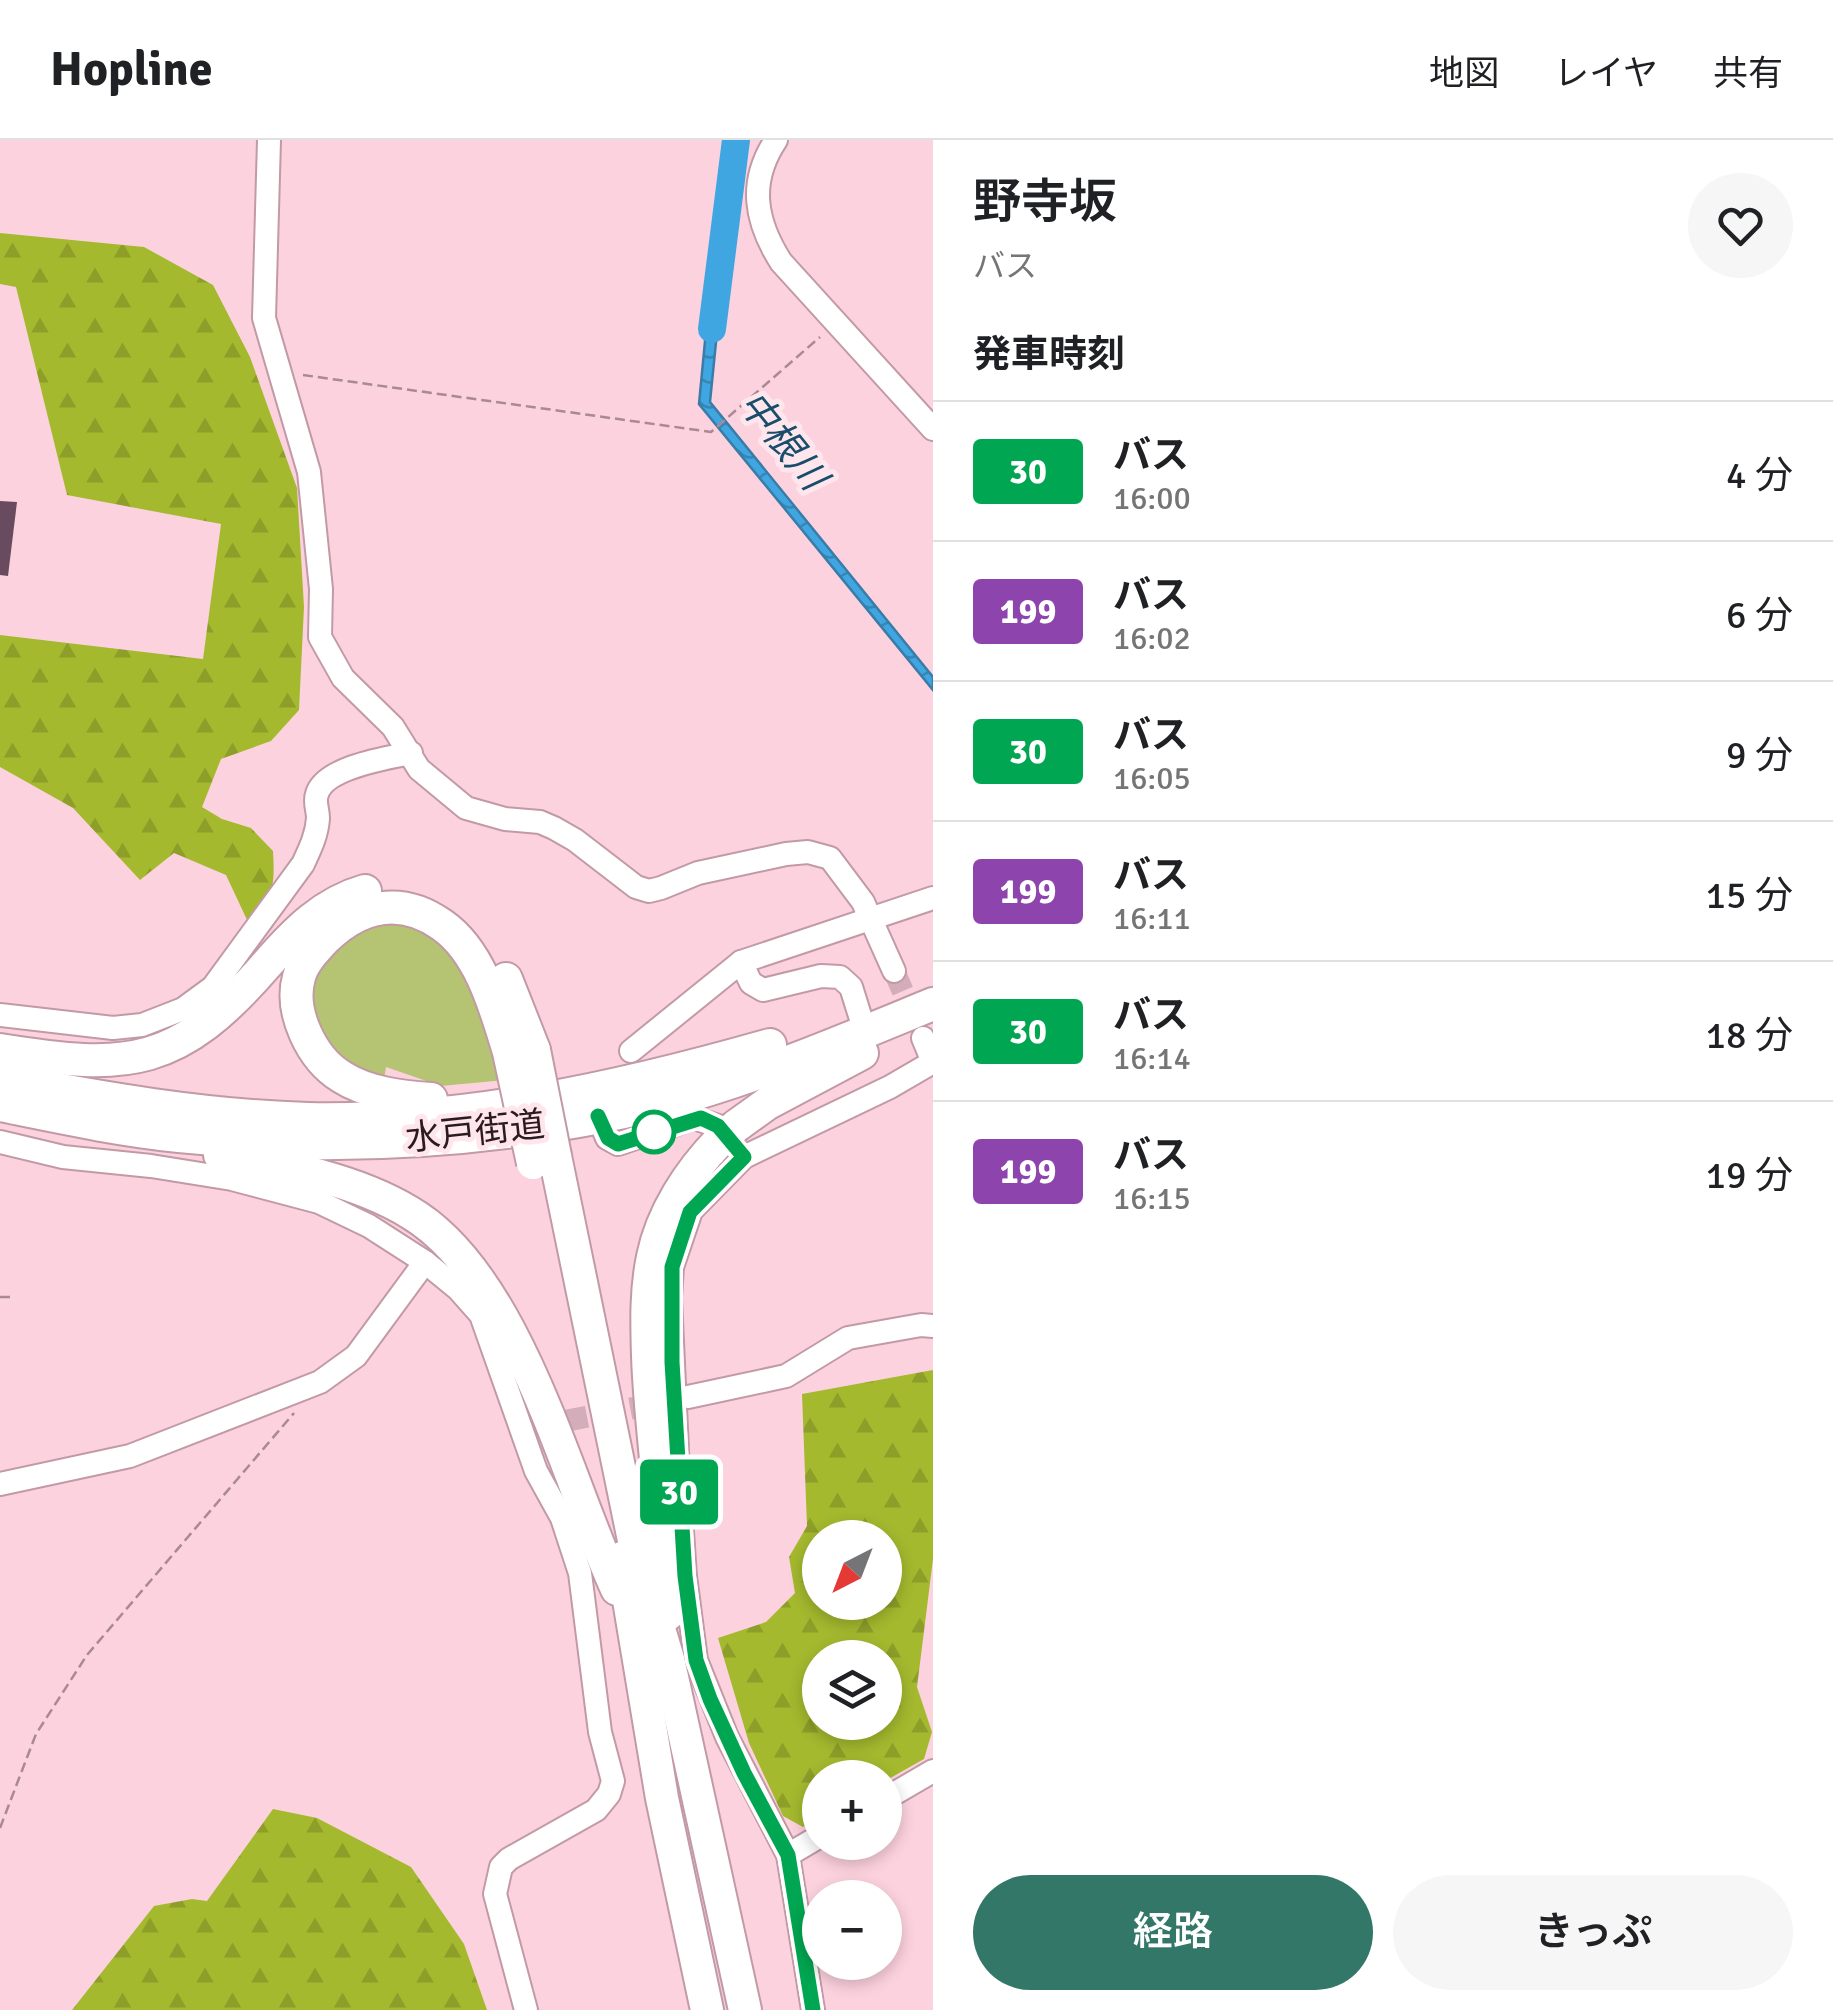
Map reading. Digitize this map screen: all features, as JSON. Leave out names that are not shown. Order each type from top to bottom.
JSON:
[{"type":"highway","points":[[0,1050],[119,1061],[161,1050],[186,1038],[230,1005],[318,912],[359,892],[402,886],[454,907],[476,927],[498,960],[521,1051],[622,1560],[688,1935],[706,2010]]},
{"type":"highway","points":[[521,1051],[462,946],[442,925],[413,912],[373,907],[354,915],[318,946],[299,977],[296,996],[312,1046],[339,1076],[359,1086],[403,1097],[445,1100],[614,1086]]},
{"type":"highway","name":"水戸街道","points":[[0,1079],[190,1111],[312,1119],[430,1114],[560,1098],[614,1086],[862,1019],[933,993]]},
{"type":"highway","name":"水戸街道","points":[[0,1105],[180,1136],[310,1144],[491,1134],[664,1102],[833,1045],[933,1004]]},
{"type":"highway","points":[[668,1659],[668,1590],[650,1421],[649,1284],[653,1255],[672,1204],[691,1174],[733,1141],[768,1103],[836,1066],[928,1028]]},
{"type":"highway","points":[[34,1112],[108,1133],[333,1178],[412,1213],[473,1270],[500,1312],[536,1389],[629,1616]]},
{"type":"highway","points":[[544,1160],[638,1556],[668,1659],[745,2010]]},
{"type":"street","points":[[269,140],[264,318],[309,472],[321,588],[320,637],[343,678],[393,727],[431,780],[466,808],[554,828],[636,886],[649,891],[698,874],[786,854],[819,853],[837,866],[864,902],[894,971]]},
{"type":"street","points":[[776,140],[758,176],[756,196],[763,230],[781,262],[933,429]]},
{"type":"street","points":[[0,1016],[113,1028],[142,1025],[183,1009],[213,988],[303,864],[314,842],[318,818],[315,798],[320,787],[340,773],[372,761],[411,754]]},
{"type":"street","points":[[631,1051],[741,962],[933,898]]},
{"type":"street","points":[[741,962],[750,983],[763,990],[821,976],[840,977],[851,988],[862,1019]]},
{"type":"street","points":[[813,2010],[788,1855],[732,1749],[696,1660],[678,1472],[672,1267],[690,1212],[733,1141],[890,1087],[933,1062],[928,1028]]},
{"type":"street","points":[[598,1116],[608,1138],[618,1144],[701,1118],[718,1126],[733,1141]]},
{"type":"street","points":[[0,1142],[64,1157],[232,1179],[319,1202],[369,1226],[425,1262],[458,1289],[481,1315],[526,1427],[536,1471],[562,1518],[580,1573],[600,1732],[613,1781],[609,1794],[596,1810],[510,1859],[497,1878],[495,1894],[526,2010]]},
{"type":"street","points":[[0,1484],[130,1456],[320,1382],[356,1356],[425,1262]]},
{"type":"street","points":[[688,1397],[786,1376],[848,1338],[933,1326]]},
{"type":"street","points":[[902,1789],[933,1771]]},
{"type":"street","points":[[788,1855],[802,1847]]},
{"type":"path","points":[[277,372],[711,432],[836,322]]},
{"type":"path","points":[[0,1297],[14,1297]]},
{"type":"path","points":[[0,1828],[36,1734],[87,1655],[294,1412]]},
{"type":"green space","points":[[0,233],[144,247],[213,285],[250,357],[297,488],[304,607],[299,710],[271,741],[221,759],[202,807],[222,819],[251,828],[273,851],[271,890],[248,922],[226,875],[174,853],[140,880],[73,808],[0,767],[0,635],[203,659],[221,524],[67,495],[16,287],[0,284]]},
{"type":"green space","points":[[374,920],[423,925],[471,972],[505,1080],[441,1086],[386,1067],[383,1085],[347,1070],[312,1022],[310,977],[320,958]]},
{"type":"green space","points":[[933,1370],[933,1559],[917,1687],[932,1732],[924,1759],[902,1771],[902,1760],[802,1760],[802,1826],[783,1816],[749,1743],[718,1638],[766,1622],[795,1593],[789,1557],[802,1535],[802,1620],[902,1620],[902,1520],[807,1520],[802,1394]]},
{"type":"green space","points":[[273,1809],[317,1818],[411,1867],[464,1944],[487,2010],[72,2010],[154,1906],[192,1899],[207,1901]]},
{"type":"water","points":[[710,289],[721,292],[710,402],[933,677],[933,690],[699,404]]},
{"type":"building","points":[[0,501],[17,502],[8,576],[0,575]]},
{"type":"waterway","name":"中根川","points":[[712,329],[736,140]]},
{"type":"tunnel","points":[[894,971],[918,1026]]},
{"type":"tunnel","points":[[533,1427],[665,1402]]},
{"type":"bus line","name":"30","points":[[598,1116],[608,1138],[618,1144],[701,1118],[718,1126],[744,1157],[690,1212],[672,1267],[672,1362],[685,1576],[696,1660],[710,1699],[788,1855],[813,2010]]}]
